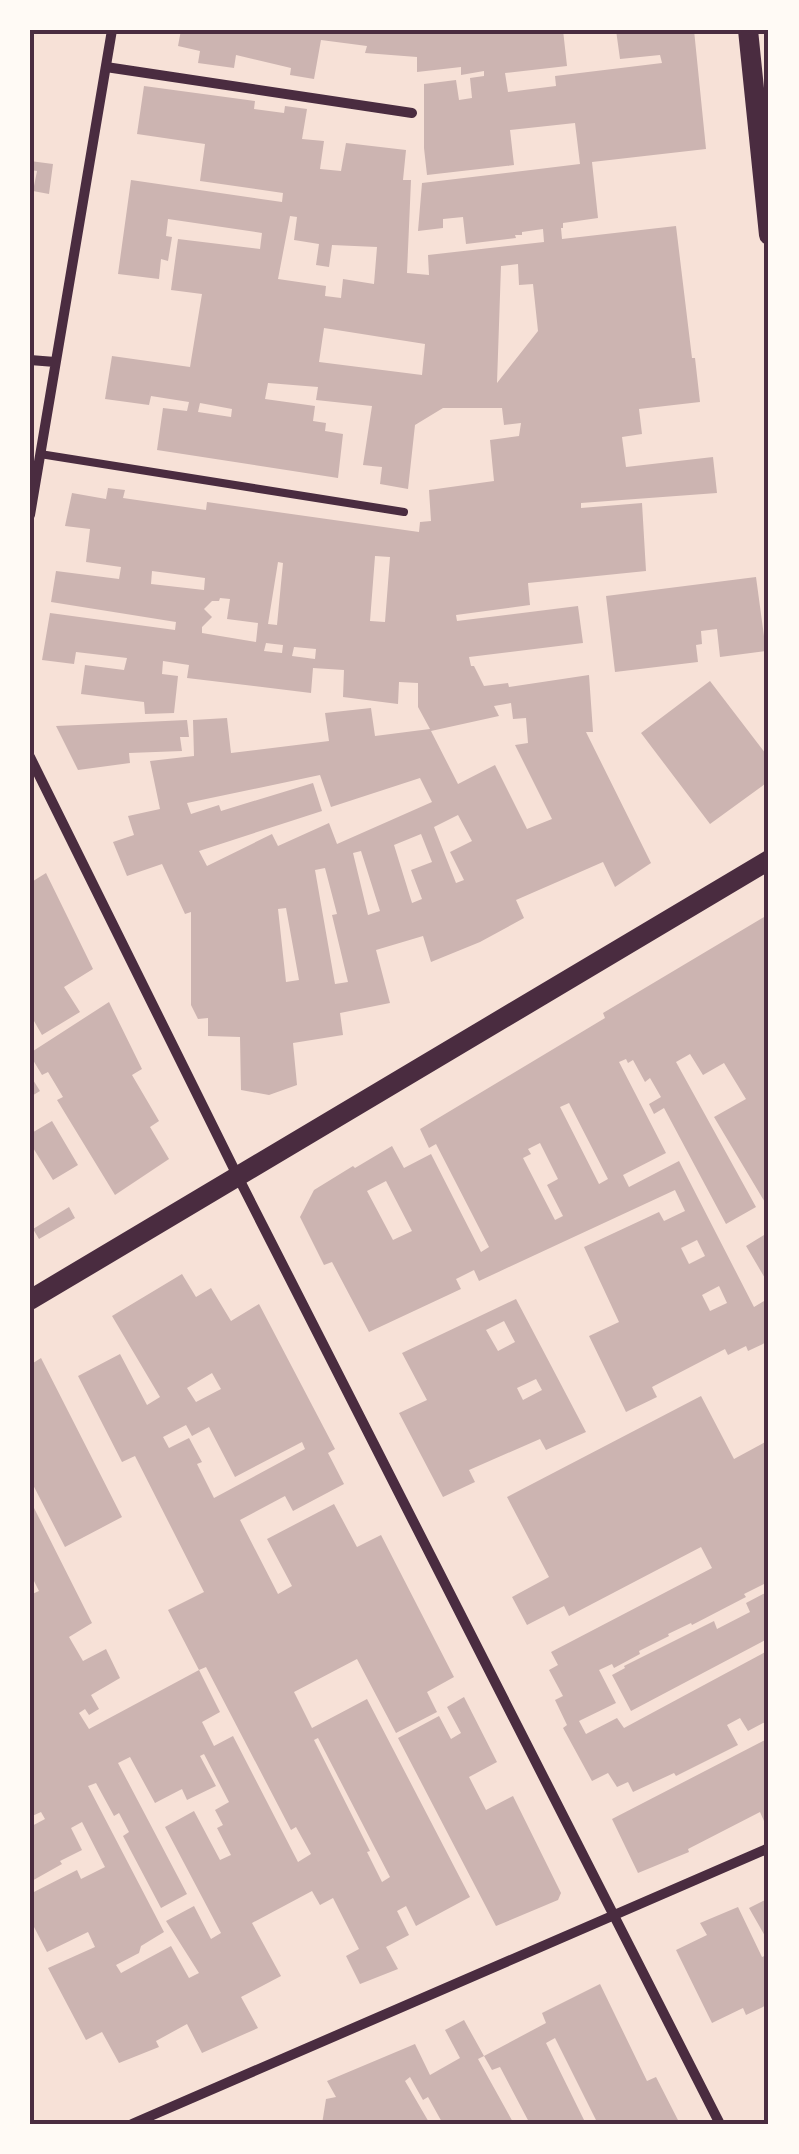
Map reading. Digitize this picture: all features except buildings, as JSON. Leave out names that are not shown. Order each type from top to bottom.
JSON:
[{"type":"main road","points":[[748,30],[769,235]]},
{"type":"main road","points":[[30,1300],[769,860]]},
{"type":"street","points":[[30,516],[112,30]]},
{"type":"street","points":[[106,67],[412,113]]},
{"type":"street","points":[[30,360],[56,362]]},
{"type":"street","points":[[30,757],[237,1175],[720,2124]]},
{"type":"street","points":[[132,2124],[769,1848]]},
{"type":"lane","points":[[40,454],[404,512]]}]
